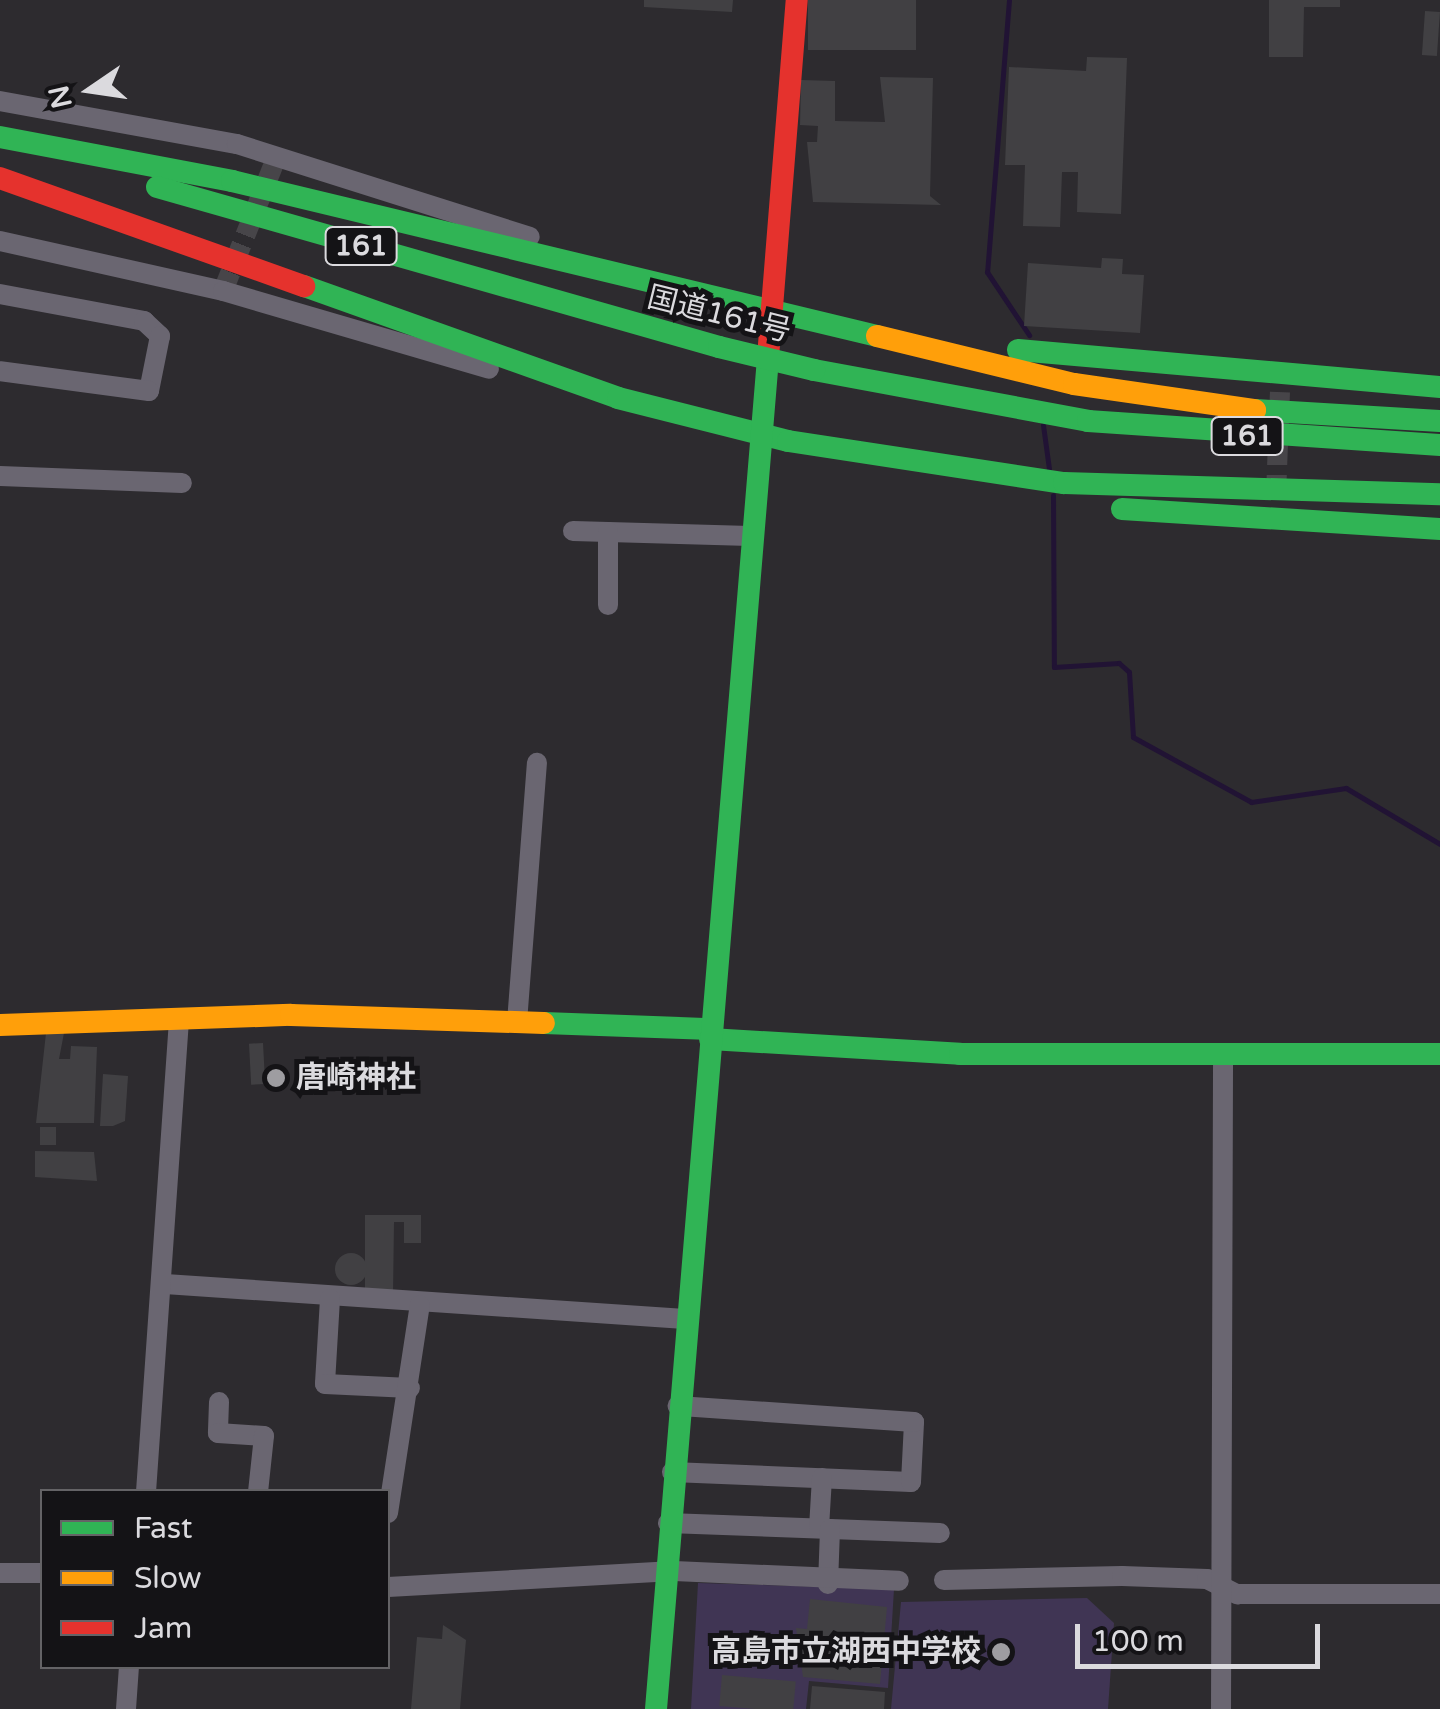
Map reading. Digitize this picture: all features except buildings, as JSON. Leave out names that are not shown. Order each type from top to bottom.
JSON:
[{"type":"main road","points":[[656,1709],[750,536],[777,314],[798,0]]},
{"type":"main road","points":[[0,137],[232,181],[606,276],[777,314],[1245,409],[1440,421]]},
{"type":"main road","name":"国道161号","points":[[0,153],[155,186],[719,347],[814,370],[1054,416],[1440,445]]},
{"type":"main road","points":[[0,178],[618,398],[922,465],[934,483],[1054,491],[1440,494]]},
{"type":"main road","points":[[1033,363],[1280,384],[1440,387]]},
{"type":"main road","points":[[1054,491],[1275,524],[1440,529]]},
{"type":"main road","points":[[0,1025],[517,1022],[960,1054],[1440,1054]]},
{"type":"street","points":[[0,100],[238,144],[601,260],[606,276]]},
{"type":"street","points":[[0,241],[618,398]]},
{"type":"street","points":[[0,294],[144,321],[160,336],[149,391],[0,371]]},
{"type":"street","points":[[0,476],[182,483]]},
{"type":"street","points":[[1275,524],[1276,497]]},
{"type":"street","points":[[573,531],[750,536]]},
{"type":"street","points":[[608,532],[608,605]]},
{"type":"street","points":[[517,1022],[537,763]]},
{"type":"street","points":[[146,1489],[165,1284],[179,1021]]},
{"type":"street","points":[[1221,1709],[1223,1055]]},
{"type":"street","points":[[165,1284],[420,1306],[685,1319]]},
{"type":"street","points":[[330,1299],[325,1384],[410,1388]]},
{"type":"street","points":[[390,1502],[420,1306]]},
{"type":"street","points":[[218,1402],[218,1434],[264,1436],[258,1489]]},
{"type":"street","points":[[672,1472],[911,1482],[914,1422],[678,1406]]},
{"type":"street","points":[[822,1478],[828,1584]]},
{"type":"street","points":[[668,1523],[940,1533]]},
{"type":"street","points":[[0,1573],[40,1573]]},
{"type":"street","points":[[390,1587],[664,1575],[828,1584],[899,1581]]},
{"type":"street","points":[[944,1580],[1208,1578],[1224,1588],[1440,1594]]},
{"type":"street","points":[[126,1709],[129,1669]]},
{"type":"shaded area","points":[[698,1583],[894,1589],[888,1688],[809,1681],[806,1709],[691,1709]]},
{"type":"shaded area","name":"高島市立湖西中学校","points":[[1087,1598],[1114,1623],[1108,1709],[891,1709],[901,1602]]},
{"type":"waterway","points":[[1009,0],[987,272],[1029,335]]},
{"type":"waterway","points":[[1043,425],[1049,469]]},
{"type":"waterway","points":[[1053,495],[1054,667],[1119,663],[1129,672],[1133,737],[1251,802],[1346,788],[1440,844]]},
{"type":"tunnel","points":[[223,291],[277,156]]},
{"type":"tunnel","points":[[1276,495],[1280,392]]},
{"type":"traffic: fast","points":[[0,137],[232,181],[877,336]]},
{"type":"traffic: fast","points":[[157,187],[719,347]]},
{"type":"traffic: fast","points":[[304,286],[618,398],[788,441],[1064,483],[1440,494]]},
{"type":"traffic: fast","points":[[719,347],[814,370]]},
{"type":"traffic: fast","points":[[1018,350],[1440,387]]},
{"type":"traffic: fast","points":[[656,1709],[768,357]]},
{"type":"traffic: fast","points":[[814,370],[1088,421],[1440,445]]},
{"type":"traffic: fast","points":[[1255,410],[1440,421]]},
{"type":"traffic: fast","points":[[1122,509],[1440,529]]},
{"type":"traffic: fast","points":[[544,1023],[711,1029]]},
{"type":"traffic: fast","points":[[710,1039],[960,1054],[1440,1054]]},
{"type":"traffic: slow","points":[[877,336],[1074,384],[1255,410]]},
{"type":"traffic: slow","points":[[0,1025],[291,1015],[544,1023]]},
{"type":"traffic: jam","points":[[768,357],[797,0]]},
{"type":"traffic: jam","points":[[0,178],[304,286]]},
{"type":"place","name":"唐崎神社","points":[[276,1078]]},
{"type":"place","name":"高島市立湖西中学校","points":[[1001,1652]]}]
